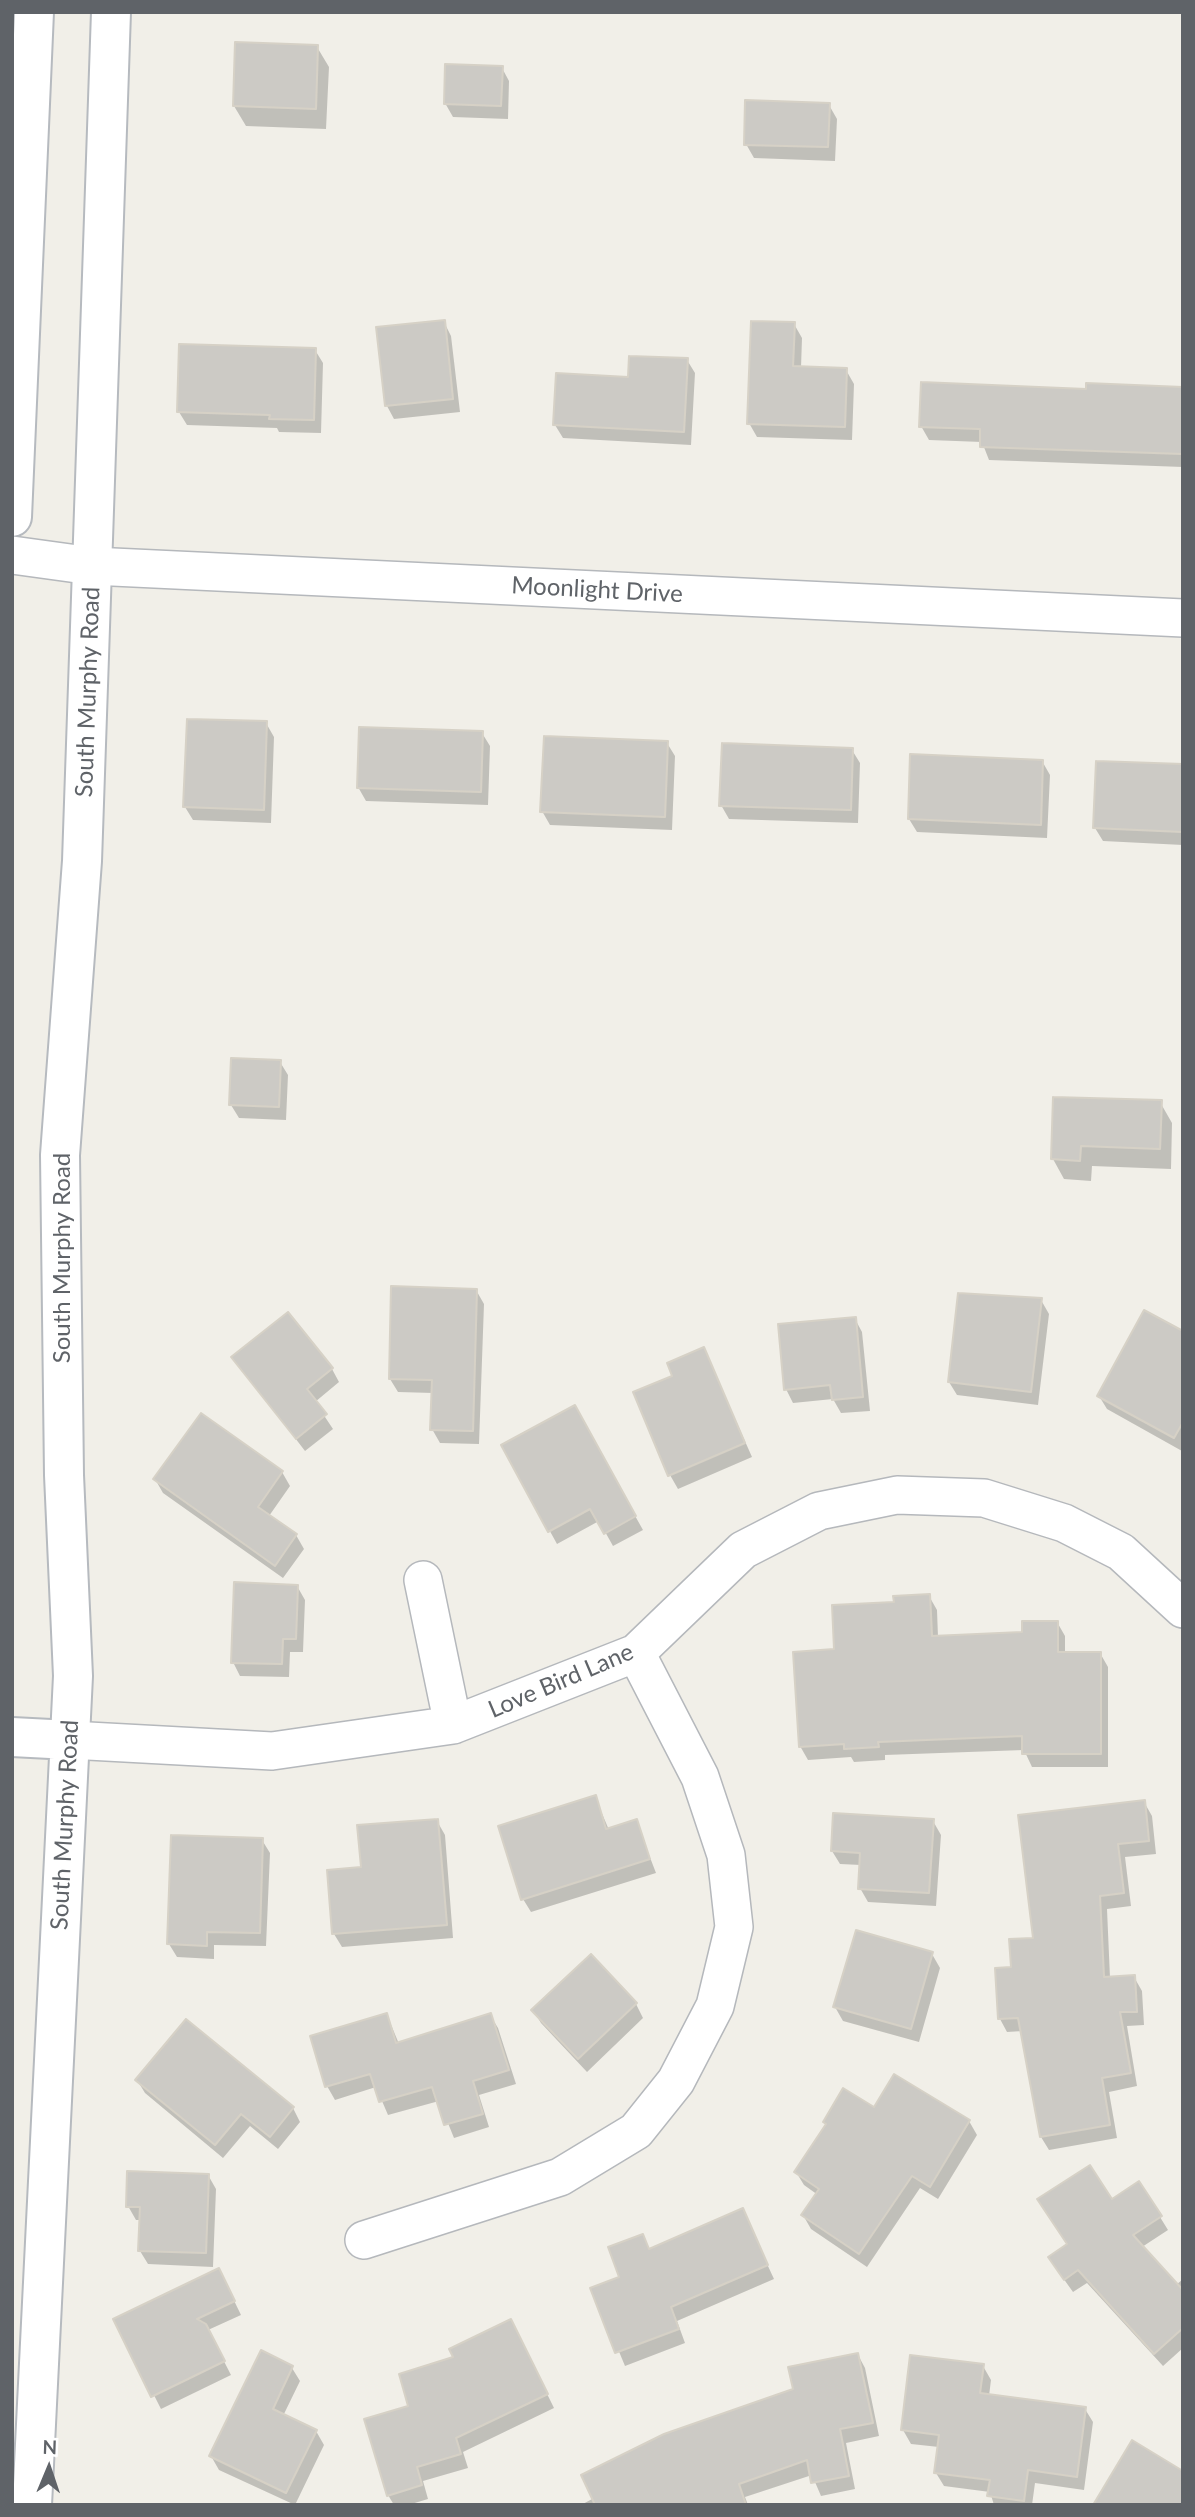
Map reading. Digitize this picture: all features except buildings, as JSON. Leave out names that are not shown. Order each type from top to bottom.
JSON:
[{"type":"main road","points":[[12,517],[34,12]]},
{"type":"main road","name":"South Murphy Road","points":[[32,2505],[73,1676],[64,1475],[60,1155],[82,861],[111,12]]},
{"type":"main road","points":[[12,1737],[70,1740]]},
{"type":"street","name":"Moonlight Drive","points":[[12,555],[92,566],[1183,618]]},
{"type":"street","name":"Love Bird Lane","points":[[70,1740],[272,1751],[453,1725],[636,1653],[743,1550],[819,1511],[897,1495],[984,1498],[1064,1523],[1121,1552],[1183,1609]]},
{"type":"street","points":[[423,1580],[453,1725]]},
{"type":"street","points":[[364,2240],[560,2177],[636,2131],[676,2081],[715,2006],[734,1927],[726,1855],[700,1777],[636,1653]]}]
